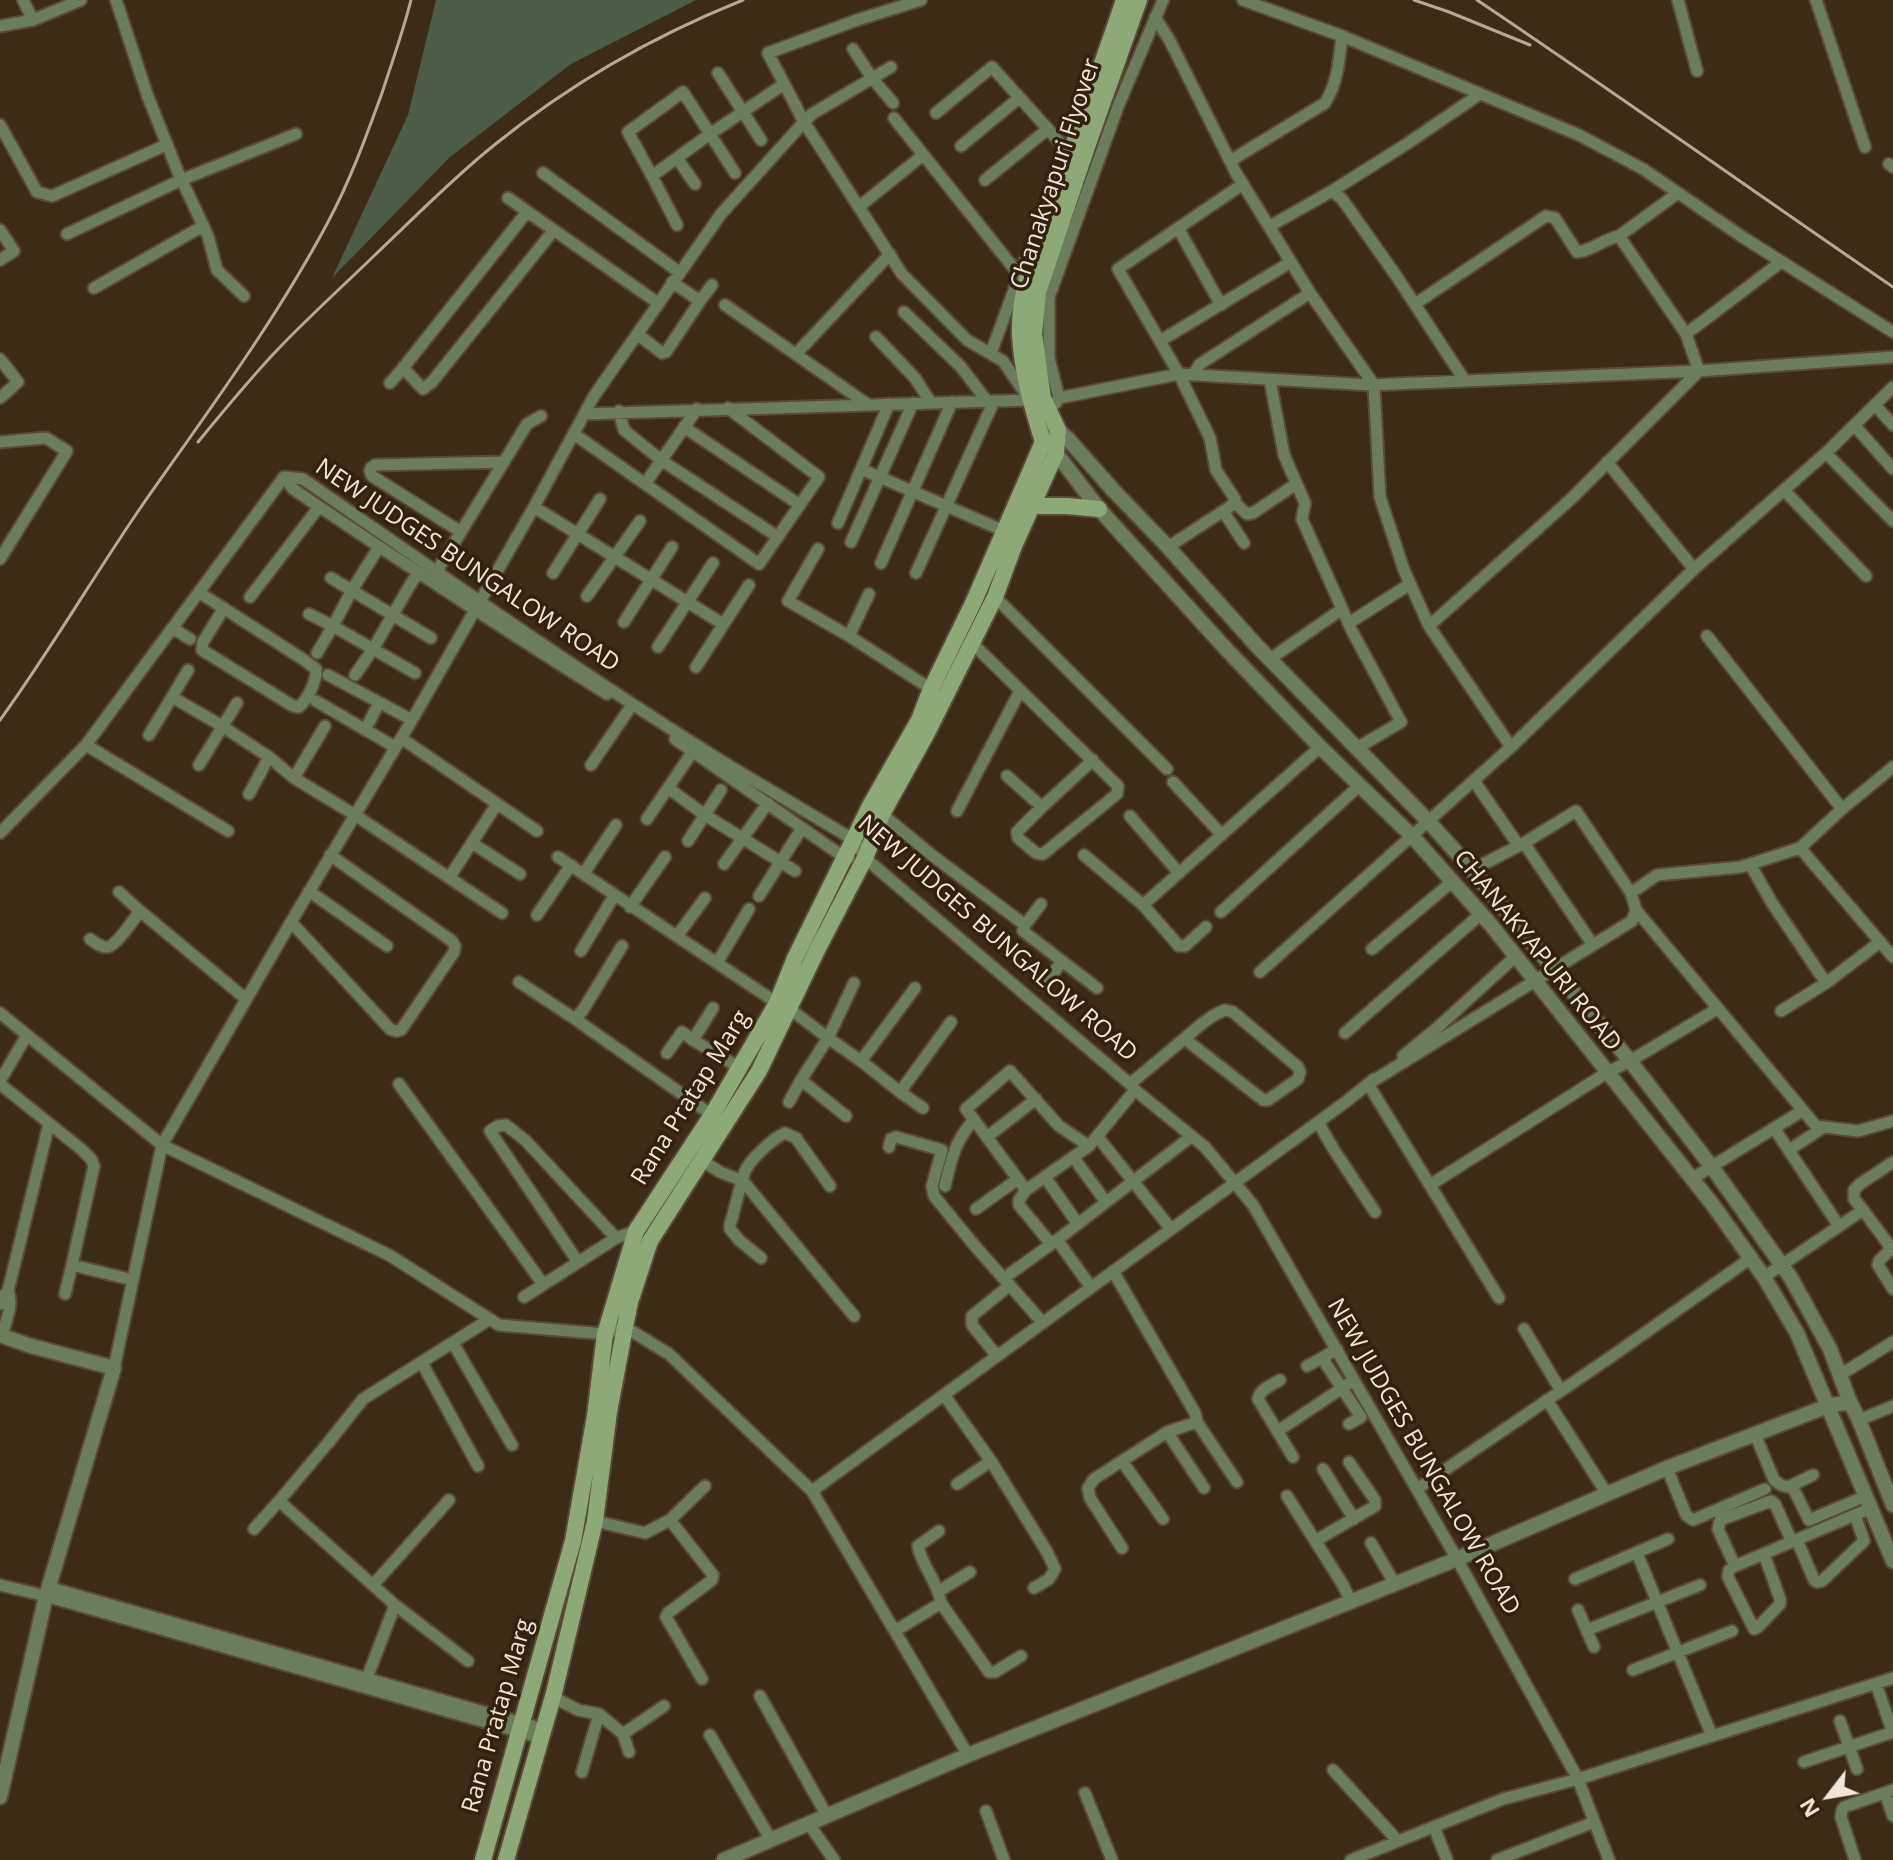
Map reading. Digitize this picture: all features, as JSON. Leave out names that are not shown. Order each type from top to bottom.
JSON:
[{"type":"main road","name":"Chanakyapuri Flyover","points":[[1045,402],[1025,373],[1020,334],[1023,289],[1102,66],[1122,0]]},
{"type":"main road","name":"Chanakyapuri Flyover","points":[[1045,402],[1034,334],[1038,292],[1139,0]]},
{"type":"main road","points":[[1045,402],[1058,430]]},
{"type":"main road","points":[[1040,434],[1045,402]]},
{"type":"main road","name":"Rana Pratap Marg","points":[[506,1860],[553,1697],[595,1521],[609,1412],[625,1327],[650,1241],[701,1160],[740,1068],[784,1006],[865,858],[882,814],[928,731],[995,597],[1056,453],[1058,430]]},
{"type":"main road","name":"Rana Pratap Marg","points":[[483,1860],[573,1541],[595,1416],[605,1334],[636,1231],[719,1119],[759,1071],[784,1006],[795,958],[871,804],[919,720],[1004,531],[1040,434]]},
{"type":"main road","points":[[1033,506],[1099,509]]},
{"type":"street","points":[[23,0],[33,20]]},
{"type":"street","points":[[0,26],[33,20],[81,0]]},
{"type":"street","points":[[116,0],[148,97],[181,180],[208,236],[217,270],[244,296]]},
{"type":"street","points":[[921,0],[768,53],[804,122],[902,274],[967,340],[1003,361],[1045,402]]},
{"type":"street","points":[[991,353],[1122,0]]},
{"type":"street","points":[[1045,402],[1049,297],[1119,104],[1163,0]]},
{"type":"street","points":[[1243,0],[1342,36],[1579,135],[1643,169],[1781,262],[1893,332]]},
{"type":"street","points":[[1678,0],[1697,71]]},
{"type":"street","points":[[1816,0],[1865,147]]},
{"type":"street","points":[[1155,17],[1243,184],[1310,293],[1374,385],[1380,497],[1410,584],[1429,626],[1511,747]]},
{"type":"street","points":[[1230,161],[1325,103],[1337,77],[1342,36]]},
{"type":"street","points":[[853,49],[893,103]]},
{"type":"street","points":[[0,1797],[47,1592],[114,1368],[162,1145],[412,720],[584,414],[637,334],[721,214],[804,122],[812,114],[891,67]]},
{"type":"street","points":[[936,113],[992,67],[1065,148]]},
{"type":"street","points":[[718,73],[761,140]]},
{"type":"street","points":[[652,176],[784,84]]},
{"type":"street","points":[[677,225],[628,132],[683,92],[735,173]]},
{"type":"street","points":[[1270,226],[1332,191],[1480,94]]},
{"type":"street","points":[[961,146],[1019,98]]},
{"type":"street","points":[[894,118],[1020,276]]},
{"type":"street","points":[[0,125],[37,192],[52,196],[166,145]]},
{"type":"street","points":[[985,180],[1048,129]]},
{"type":"street","points":[[67,234],[181,180],[296,134]]},
{"type":"street","points":[[860,206],[923,155]]},
{"type":"street","points":[[677,158],[695,184]]},
{"type":"street","points":[[543,173],[676,277],[700,301]]},
{"type":"street","points":[[1243,184],[1118,269],[1179,374],[1210,438],[1216,470],[1234,502],[1247,514],[1253,513],[1296,484]]},
{"type":"street","points":[[1332,191],[1356,218],[1465,381]]},
{"type":"street","points":[[1415,304],[1546,216],[1555,218],[1577,252],[1587,251],[1611,237],[1619,236],[1678,193]]},
{"type":"street","points":[[508,198],[658,303]]},
{"type":"street","points":[[390,383],[527,212]]},
{"type":"street","points":[[94,288],[203,226]]},
{"type":"street","points":[[1178,228],[1221,305]]},
{"type":"street","points":[[0,230],[14,251],[0,260]]},
{"type":"street","points":[[403,368],[423,389],[432,382],[554,230]]},
{"type":"street","points":[[1619,236],[1686,334],[1699,371]]},
{"type":"street","points":[[796,354],[890,254]]},
{"type":"street","points":[[1160,341],[1291,262]]},
{"type":"street","points":[[1686,334],[1781,262]]},
{"type":"street","points":[[637,334],[662,353],[666,352],[712,285]]},
{"type":"street","points":[[1193,375],[1200,364],[1310,293]]},
{"type":"street","points":[[725,305],[867,405]]},
{"type":"street","points":[[904,312],[991,401]]},
{"type":"street","points":[[876,337],[915,378],[931,403]]},
{"type":"street","points":[[584,414],[913,403],[1045,402],[1179,374],[1374,385],[1699,371],[1893,357]]},
{"type":"street","points":[[0,359],[18,382],[0,398]]},
{"type":"street","points":[[1429,626],[1571,499],[1699,371]]},
{"type":"street","points":[[1270,380],[1284,455],[1305,503],[1302,519],[1342,609],[1401,722],[1357,748]]},
{"type":"street","points":[[1260,972],[1511,747],[1694,569],[1826,453],[1893,387]]},
{"type":"street","points":[[916,573],[948,506],[991,401]]},
{"type":"street","points":[[881,563],[952,402]]},
{"type":"street","points":[[851,542],[913,403]]},
{"type":"street","points":[[838,523],[889,404]]},
{"type":"street","points":[[1875,405],[1893,425]]},
{"type":"street","points":[[574,434],[759,564],[819,477],[728,408]]},
{"type":"street","points":[[645,484],[697,409]]},
{"type":"street","points":[[619,411],[624,430],[661,460],[778,537]]},
{"type":"street","points":[[437,571],[527,424],[541,416]]},
{"type":"street","points":[[1854,425],[1893,469]]},
{"type":"street","points":[[684,427],[800,505]]},
{"type":"street","points":[[1040,434],[1058,430],[1068,439],[1270,659],[1429,822],[1630,1061],[1712,1167],[1782,1266],[1830,1349],[1893,1505]]},
{"type":"street","name":"CHANAKYAPURI ROAD","points":[[1040,434],[1099,509],[1227,650],[1320,747],[1413,837],[1482,913],[1693,1178],[1764,1277],[1797,1333],[1893,1561]]},
{"type":"street","points":[[0,442],[46,438],[67,451],[0,559]]},
{"type":"street","points":[[1826,453],[1893,521]]},
{"type":"street","points":[[461,532],[372,476],[371,468],[375,465],[504,462]]},
{"type":"street","points":[[1607,462],[1694,569]]},
{"type":"street","points":[[861,469],[1004,531]]},
{"type":"street","points":[[284,477],[293,489],[319,507],[477,606],[630,708],[845,858],[865,858]]},
{"type":"street","name":"NEW JUDGES BUNGALOW ROAD","points":[[0,833],[86,745],[284,477],[303,479],[437,571],[477,606],[854,840],[865,858],[1205,1147],[1253,1205],[1457,1559],[1578,1779],[1609,1860]]},
{"type":"street","points":[[1784,490],[1866,576]]},
{"type":"street","points":[[553,573],[600,499]]},
{"type":"street","points":[[1168,547],[1234,502]]},
{"type":"street","points":[[250,597],[319,507]]},
{"type":"street","points":[[534,507],[723,624]]},
{"type":"street","points":[[1223,511],[1244,543]]},
{"type":"street","points":[[587,596],[640,521]]},
{"type":"street","points":[[317,653],[379,547]]},
{"type":"street","points":[[624,622],[672,547]]},
{"type":"street","points":[[818,549],[788,601],[931,689]]},
{"type":"street","points":[[658,647],[713,563]]},
{"type":"street","points":[[355,675],[420,573]]},
{"type":"street","points":[[331,578],[431,638]]},
{"type":"street","points":[[1349,623],[1410,584]]},
{"type":"street","points":[[696,667],[749,585]]},
{"type":"street","points":[[200,593],[224,608],[304,660],[316,669],[317,676],[303,704],[293,706],[202,650],[203,642],[224,608]]},
{"type":"street","points":[[849,636],[869,594]]},
{"type":"street","points":[[995,597],[1167,769]]},
{"type":"street","points":[[1270,659],[1342,609]]},
{"type":"street","points":[[309,614],[415,673]]},
{"type":"street","points":[[172,628],[190,639]]},
{"type":"street","points":[[1707,636],[1842,809]]},
{"type":"street","points":[[972,643],[1093,760],[1118,786],[1117,794],[1043,854],[1036,853],[1018,838],[1017,832],[1093,760]]},
{"type":"street","points":[[149,735],[188,670]]},
{"type":"street","points":[[328,675],[412,720]]},
{"type":"street","points":[[957,811],[1020,691]]},
{"type":"street","points":[[1284,709],[1301,691]]},
{"type":"street","points":[[172,697],[222,726],[294,778],[502,913]]},
{"type":"street","points":[[316,701],[365,730],[398,743],[537,831]]},
{"type":"street","points":[[199,765],[237,703]]},
{"type":"street","points":[[365,730],[379,703]]},
{"type":"street","points":[[591,765],[630,708]]},
{"type":"street","points":[[294,778],[325,726]]},
{"type":"street","points":[[86,745],[228,831]]},
{"type":"street","points":[[1143,905],[1320,747]]},
{"type":"street","points":[[647,819],[693,751]]},
{"type":"street","points":[[249,794],[269,757]]},
{"type":"street","points":[[1631,893],[1657,875],[1741,867],[1800,848],[1893,767]]},
{"type":"street","points":[[1007,776],[1042,807]]},
{"type":"street","points":[[1474,781],[1593,945]]},
{"type":"street","points":[[1173,782],[1222,835]]},
{"type":"street","points":[[1221,912],[1360,785]]},
{"type":"street","points":[[668,788],[795,871]]},
{"type":"street","points":[[688,841],[721,790]]},
{"type":"street","points":[[724,864],[768,803]]},
{"type":"street","points":[[449,878],[497,804]]},
{"type":"street","points":[[1472,870],[1576,811],[1631,893],[1636,910],[1816,1126],[1858,1131],[1893,1121]]},
{"type":"street","points":[[882,814],[1025,925]]},
{"type":"street","points":[[1130,816],[1179,873]]},
{"type":"street","points":[[584,873],[616,825]]},
{"type":"street","points":[[759,896],[802,828]]},
{"type":"street","points":[[472,843],[520,874]]},
{"type":"street","points":[[1800,848],[1893,957]]},
{"type":"street","points":[[291,922],[390,1029],[396,1031],[401,1030],[454,952],[452,941],[330,855]]},
{"type":"street","points":[[1084,855],[1143,905],[1179,946],[1185,946],[1206,927]]},
{"type":"street","points":[[558,857],[784,1006],[923,1108]]},
{"type":"street","points":[[630,907],[665,857]]},
{"type":"street","points":[[1750,864],[1772,903],[1826,983]]},
{"type":"street","points":[[537,915],[571,865]]},
{"type":"street","points":[[1372,949],[1453,881]]},
{"type":"street","points":[[309,891],[387,946]]},
{"type":"street","points":[[119,892],[246,999]]},
{"type":"street","points":[[581,951],[614,896]]},
{"type":"street","points":[[677,936],[705,898]]},
{"type":"street","points":[[1041,904],[1023,931],[1097,988]]},
{"type":"street","points":[[717,963],[749,909]]},
{"type":"street","points":[[1368,1084],[1632,921],[1636,910]]},
{"type":"street","points":[[90,939],[109,947],[140,911]]},
{"type":"street","points":[[1345,1033],[1482,913]]},
{"type":"street","points":[[1781,1011],[1826,983],[1880,942]]},
{"type":"street","points":[[575,1019],[622,946]]},
{"type":"street","points":[[812,1491],[1318,1122],[1437,1028],[1516,956]]},
{"type":"street","points":[[1045,985],[1062,961]]},
{"type":"street","points":[[519,982],[719,1119]]},
{"type":"street","points":[[789,1102],[828,1038],[854,983]]},
{"type":"street","points":[[861,1061],[915,988]]},
{"type":"street","points":[[693,1040],[713,1008]]},
{"type":"street","points":[[1430,1185],[1608,1072],[1717,1009]]},
{"type":"street","points":[[1091,1287],[1019,1205],[1026,1190],[1093,1141],[1133,1087],[1185,1039],[1215,1014],[1225,1010],[1233,1012],[1298,1067],[1298,1079],[1268,1100],[1263,1100],[1185,1039]]},
{"type":"street","points":[[0,1013],[162,1145],[389,1255],[499,1325],[605,1334],[625,1327],[669,1354],[812,1491],[968,1755]]},
{"type":"street","points":[[900,1092],[951,1022]]},
{"type":"street","points":[[667,1053],[682,1032],[740,1068]]},
{"type":"street","points":[[27,1035],[0,1083],[81,1149],[94,1166],[65,1294]]},
{"type":"street","points":[[1026,1190],[966,1109],[1010,1071],[1059,1126],[1093,1141],[1134,1181],[1171,1229]]},
{"type":"street","points":[[801,1080],[846,1116]]},
{"type":"street","points":[[399,1084],[543,1284]]},
{"type":"street","points":[[1368,1084],[1499,1298]]},
{"type":"street","points":[[987,1137],[1036,1099]]},
{"type":"street","points":[[1693,1178],[1802,1111]]},
{"type":"street","points":[[945,1186],[957,1144],[974,1120]]},
{"type":"street","points":[[1318,1122],[1375,1212]]},
{"type":"street","points":[[0,1304],[8,1291],[49,1124]]},
{"type":"street","points":[[578,1262],[490,1131],[506,1125],[526,1141],[616,1238]]},
{"type":"street","points":[[1789,1150],[1824,1127]]},
{"type":"street","points":[[1774,1128],[1839,1226]]},
{"type":"street","points":[[761,1258],[730,1229],[744,1171],[775,1137],[785,1133],[796,1138],[830,1186]]},
{"type":"street","points":[[997,1356],[972,1325],[972,1316],[1054,1242],[1192,1136]]},
{"type":"street","points":[[889,1147],[891,1139],[896,1137],[942,1150],[932,1186],[934,1196],[975,1246],[1010,1279],[1043,1323]]},
{"type":"street","points":[[1073,1157],[1106,1202]]},
{"type":"street","points":[[701,1160],[743,1181],[854,1316]]},
{"type":"street","points":[[1893,1162],[1854,1190],[1854,1199],[1889,1245],[1890,1250],[1878,1265],[1893,1289]]},
{"type":"street","points":[[1045,1177],[1078,1224]]},
{"type":"street","points":[[976,1209],[1018,1179]]},
{"type":"street","points":[[1764,1277],[1863,1210]]},
{"type":"street","points":[[524,1297],[616,1238],[636,1231]]},
{"type":"street","points":[[1417,1489],[1751,1258]]},
{"type":"street","points":[[72,1265],[133,1280]]},
{"type":"street","points":[[1113,1271],[1195,1413],[1197,1422],[1237,1482]]},
{"type":"street","points":[[8,1291],[11,1297],[9,1310],[1,1336],[114,1368]]},
{"type":"street","points":[[254,1529],[363,1399],[490,1319]]},
{"type":"street","points":[[1524,1329],[1561,1391]]},
{"type":"street","points":[[1840,1375],[1893,1342]]},
{"type":"street","points":[[453,1343],[512,1445]]},
{"type":"street","points":[[1307,1366],[1337,1349]]},
{"type":"street","points":[[1322,1358],[1361,1417]]},
{"type":"street","points":[[422,1363],[478,1466]]},
{"type":"street","points":[[1278,1431],[1355,1379]]},
{"type":"street","points":[[1280,1380],[1264,1389],[1258,1399],[1293,1457]]},
{"type":"street","points":[[944,1395],[991,1461],[1055,1569],[1049,1579],[1034,1588]]},
{"type":"street","points":[[1547,1400],[1607,1494]]},
{"type":"street","points":[[724,1860],[968,1755],[1457,1559],[1667,1468],[1828,1406],[1850,1402]]},
{"type":"street","points":[[1859,1420],[1893,1406]]},
{"type":"street","points":[[1349,1424],[1372,1410]]},
{"type":"street","points":[[1122,1548],[1090,1498],[1088,1488],[1094,1479],[1167,1432],[1197,1422]]},
{"type":"street","points":[[1167,1432],[1204,1488]]},
{"type":"street","points":[[1755,1434],[1774,1480],[1795,1492],[1809,1520],[1869,1502]]},
{"type":"street","points":[[957,1484],[991,1461]]},
{"type":"street","points":[[1122,1461],[1163,1519]]},
{"type":"street","points":[[1315,1541],[1375,1506],[1375,1500],[1349,1462]]},
{"type":"street","points":[[1667,1468],[1686,1515],[1693,1520],[1765,1489]]},
{"type":"street","points":[[1323,1469],[1354,1519]]},
{"type":"street","points":[[1788,1487],[1813,1475]]},
{"type":"street","points":[[595,1521],[645,1533],[670,1520],[705,1486]]},
{"type":"street","points":[[1287,1496],[1351,1602]]},
{"type":"street","points":[[373,1585],[449,1500]]},
{"type":"street","points":[[279,1501],[395,1605],[468,1661]]},
{"type":"street","points":[[1735,1566],[1718,1529],[1720,1520],[1771,1501],[1817,1582],[1822,1581],[1864,1541],[1855,1515]]},
{"type":"street","points":[[1764,1554],[1780,1604],[1754,1629],[1728,1577],[1729,1570],[1735,1566],[1855,1515],[1869,1502]]},
{"type":"street","points":[[670,1520],[713,1575],[712,1580],[666,1617],[702,1679]]},
{"type":"street","points":[[939,1531],[918,1546],[920,1555],[940,1597],[989,1672],[995,1672],[1021,1656]]},
{"type":"street","points":[[1575,1579],[1668,1539]]},
{"type":"street","points":[[1371,1543],[1395,1584]]},
{"type":"street","points":[[1637,1553],[1712,1736]]},
{"type":"street","points":[[895,1631],[970,1572]]},
{"type":"street","points":[[0,1585],[47,1592],[542,1734]]},
{"type":"street","points":[[1587,1630],[1700,1585]]},
{"type":"street","points":[[367,1678],[395,1605]]},
{"type":"street","points":[[1578,1610],[1594,1647]]},
{"type":"street","points":[[1633,1670],[1732,1631]]},
{"type":"street","points":[[314,1668],[367,1678],[520,1728]]},
{"type":"street","points":[[1351,1860],[1503,1799],[1578,1779],[1893,1678]]},
{"type":"street","points":[[1804,1762],[1893,1732],[1876,1684]]},
{"type":"street","points":[[760,1696],[827,1816]]},
{"type":"street","points":[[553,1697],[578,1710],[599,1714],[623,1734],[629,1752]]},
{"type":"street","points":[[623,1734],[664,1706]]},
{"type":"street","points":[[582,1772],[599,1714]]},
{"type":"street","points":[[1840,1721],[1857,1769]]},
{"type":"street","points":[[710,1735],[771,1840]]},
{"type":"street","points":[[1333,1770],[1398,1841]]},
{"type":"street","points":[[1855,1860],[1841,1817],[1844,1807],[1889,1791],[1893,1816]]},
{"type":"street","points":[[1085,1793],[1112,1860]]},
{"type":"street","points":[[986,1811],[1004,1860]]},
{"type":"street","points":[[1497,1860],[1594,1822]]},
{"type":"street","points":[[809,1824],[834,1860]]},
{"type":"street","points":[[1434,1827],[1447,1860]]},
{"type":"green space","points":[[436,0],[696,0],[571,64],[450,157],[332,278],[408,115]]},
{"type":"railway","points":[[0,720],[286,296],[336,206],[357,159],[382,93],[411,0]]},
{"type":"railway","points":[[198,442],[293,334],[434,198],[493,146],[581,82],[677,29],[743,0]]},
{"type":"railway","points":[[1414,0],[1530,45]]},
{"type":"railway","points":[[1477,0],[1893,287]]}]
